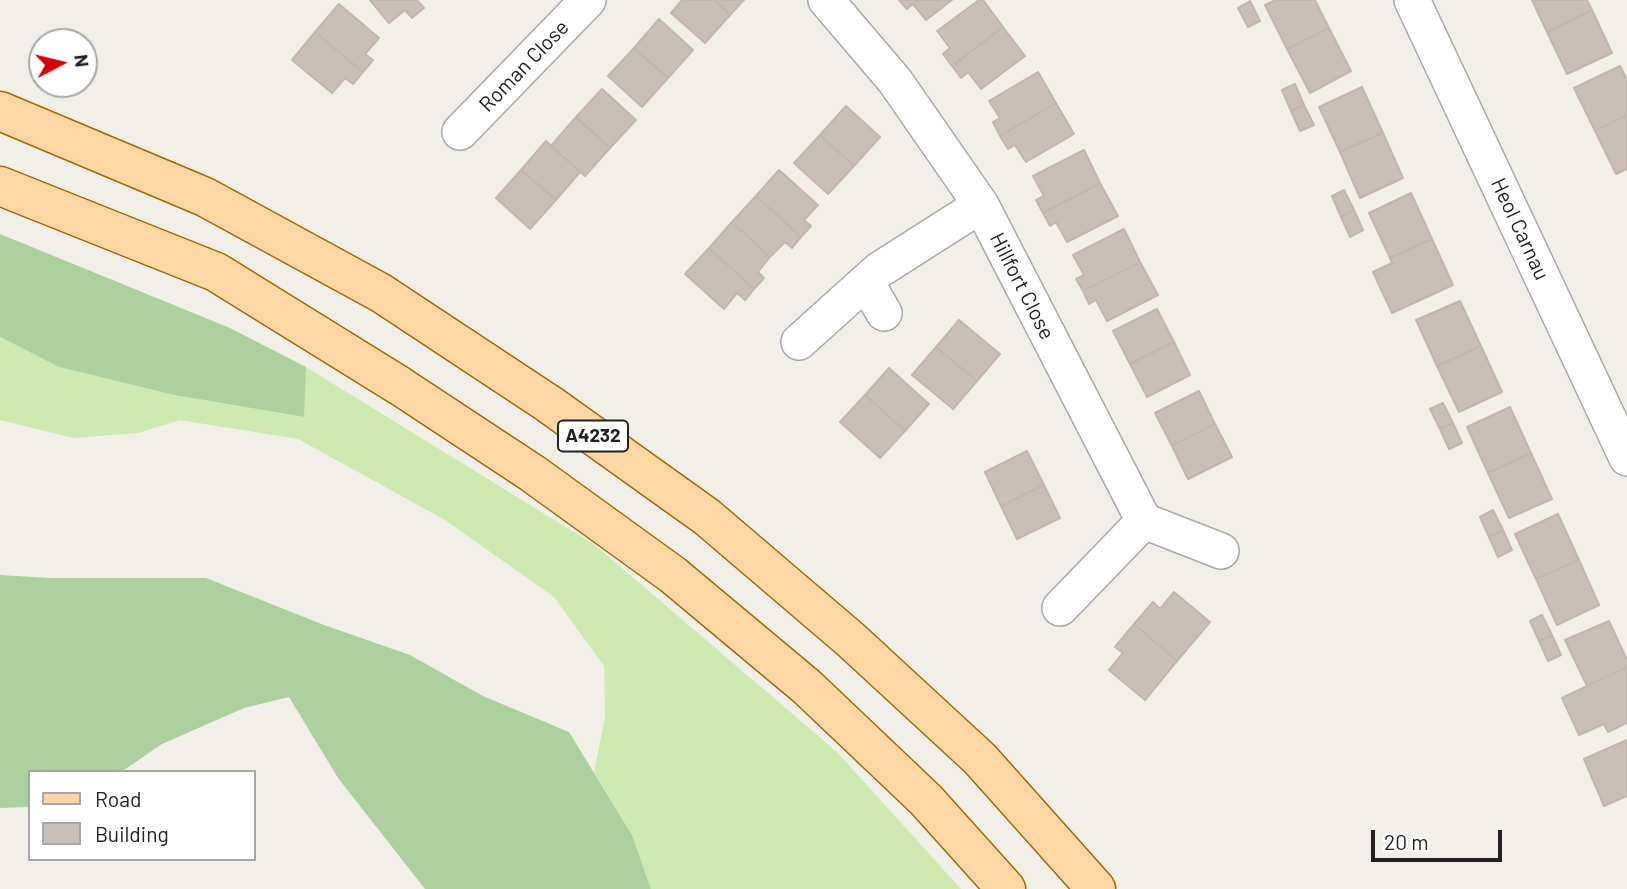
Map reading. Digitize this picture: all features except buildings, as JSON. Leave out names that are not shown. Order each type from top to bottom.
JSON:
[{"type":"main road","name":"A4232","points":[[0,111],[205,197],[381,293],[549,404],[707,517],[851,640],[979,759],[1096,889]]},
{"type":"main road","points":[[0,186],[216,272],[400,386],[533,473],[673,575],[807,687],[926,800],[1006,889]]},
{"type":"street","name":"Roman Close","points":[[460,132],[588,0]]},
{"type":"street","name":"Hillfort Close","points":[[826,0],[895,81],[981,205],[1144,521]]},
{"type":"street","name":"Heol Carnau","points":[[1412,0],[1627,458]]},
{"type":"street","points":[[799,342],[879,270],[981,205]]},
{"type":"street","points":[[866,282],[884,313]]},
{"type":"street","points":[[1060,608],[1144,521],[1222,551]]},
{"type":"green space","points":[[0,234],[230,328],[306,367],[304,417],[174,395],[59,367],[0,337]]},
{"type":"green space","points":[[0,337],[59,367],[174,395],[303,417],[306,367],[595,545],[837,752],[961,889],[651,889],[632,835],[594,772],[605,718],[604,666],[554,597],[445,520],[298,439],[180,420],[138,433],[73,438],[0,420]]},
{"type":"green space","points":[[0,575],[49,578],[206,578],[324,625],[410,655],[483,696],[569,732],[632,835],[651,889],[425,889],[338,778],[289,697],[244,708],[162,744],[124,770],[28,770],[28,807],[0,808]]}]
